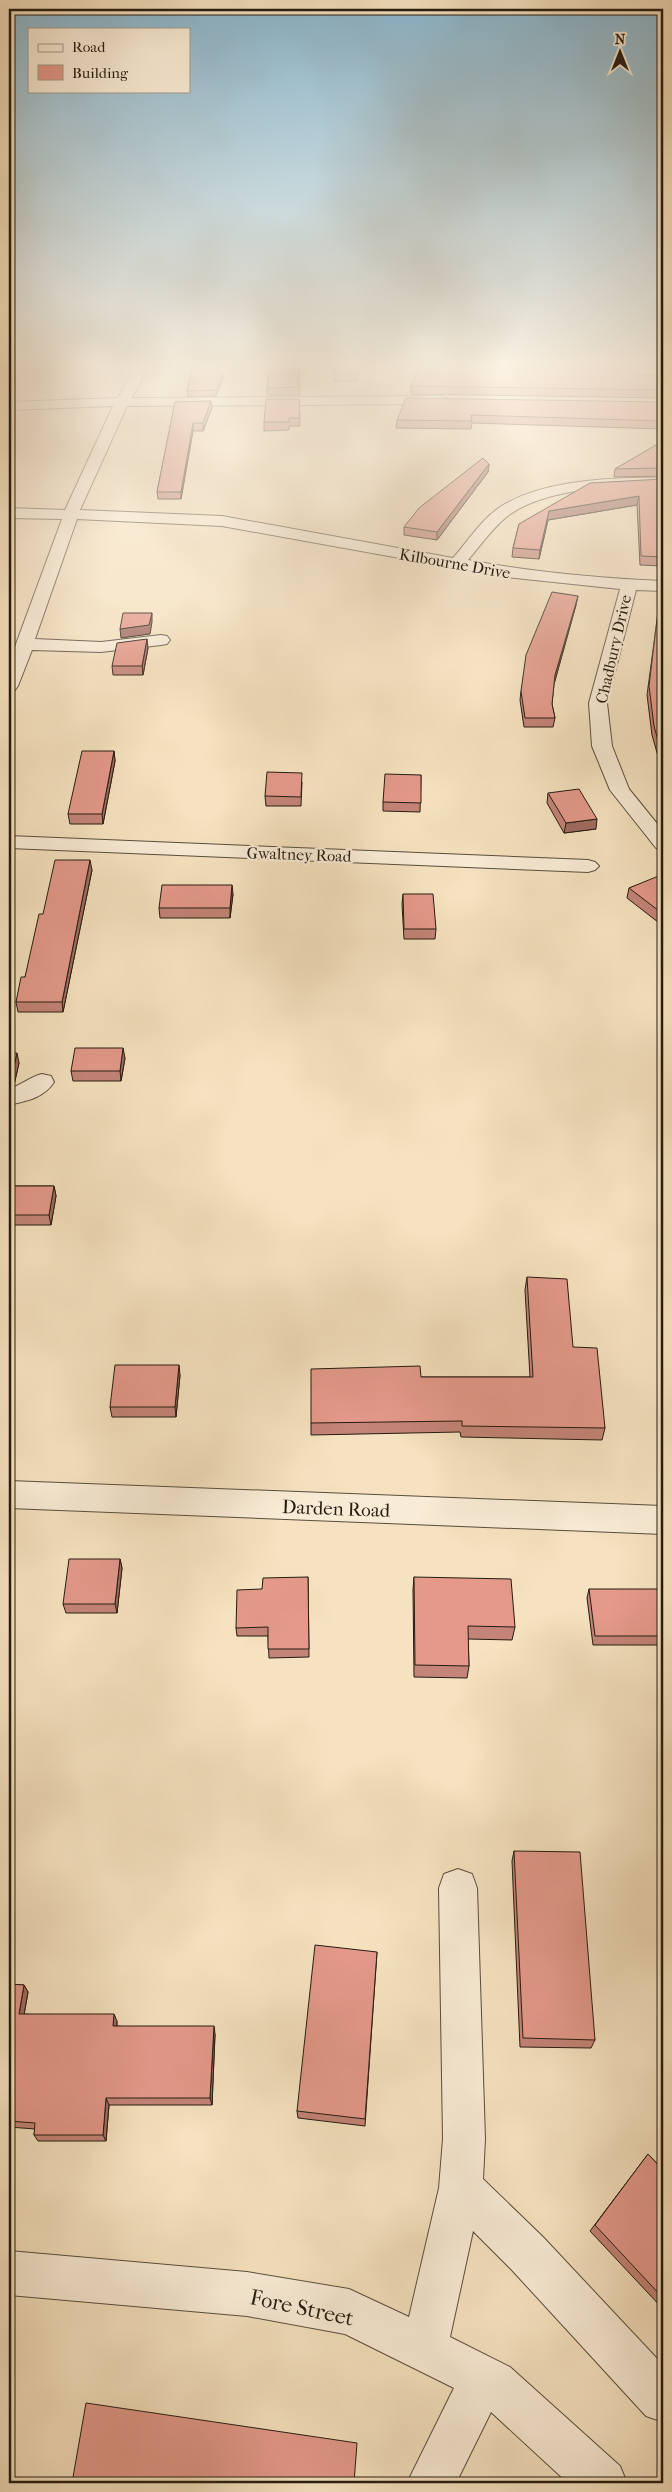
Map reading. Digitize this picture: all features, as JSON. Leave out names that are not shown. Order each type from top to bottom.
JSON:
[{"type":"street","points":[[9,686],[71,514],[85,482]]},
{"type":"street","points":[[457,563],[506,510],[543,495],[596,484],[653,482]]},
{"type":"street","name":"Kilbourne Drive","points":[[9,513],[222,521],[505,572],[629,586],[663,586]]},
{"type":"street","name":"Chadbury Drive","points":[[629,586],[598,702],[602,746],[620,790],[663,844]]},
{"type":"street","points":[[25,644],[101,647],[161,640]]},
{"type":"street","name":"Gwaltney Road","points":[[9,842],[588,866]]},
{"type":"street","points":[[9,1097],[33,1090],[42,1082]]},
{"type":"street","name":"Darden Road","points":[[9,1494],[663,1520]]},
{"type":"street","points":[[424,2349],[461,2188],[464,2139],[458,1888]]},
{"type":"street","points":[[461,2188],[527,2253],[663,2399]]},
{"type":"street","name":"Fore Street","points":[[9,2273],[247,2294],[350,2312],[494,2383],[603,2483]]},
{"type":"street","points":[[431,2483],[484,2378]]},
{"type":"building","points":[[159,482],[183,482],[181,492],[157,492]]},
{"type":"building","points":[[452,482],[475,482],[437,532],[404,527],[419,508]]},
{"type":"building","points":[[663,482],[663,557],[641,556],[639,496],[549,511],[540,550],[513,548],[519,524],[590,483]]},
{"type":"building","points":[[552,592],[578,596],[555,675],[552,704],[555,718],[525,718],[521,691],[526,655]]},
{"type":"building","points":[[658,611],[663,612],[663,759],[654,726],[649,686]]},
{"type":"building","points":[[123,613],[152,613],[149,625],[120,629]]},
{"type":"building","points":[[147,639],[142,666],[112,666],[117,643]]},
{"type":"building","points":[[82,751],[114,751],[102,814],[68,814]]},
{"type":"building","points":[[267,772],[302,773],[301,797],[265,796]]},
{"type":"building","points":[[385,774],[421,775],[421,803],[383,802]]},
{"type":"building","points":[[579,789],[597,819],[566,823],[548,793]]},
{"type":"building","points":[[55,860],[90,860],[62,1002],[16,1002],[21,977],[25,977],[39,914],[43,914]]},
{"type":"building","points":[[661,875],[663,877],[663,914],[629,888]]},
{"type":"building","points":[[162,885],[232,885],[230,908],[159,908]]},
{"type":"building","points":[[403,894],[433,894],[436,929],[404,929]]},
{"type":"building","points":[[75,1048],[123,1048],[120,1071],[71,1071]]},
{"type":"building","points":[[9,1053],[17,1053],[12,1075],[9,1075]]},
{"type":"building","points":[[9,1186],[54,1186],[49,1215],[9,1215]]},
{"type":"building","points":[[527,1277],[567,1279],[573,1347],[597,1348],[605,1428],[462,1426],[462,1421],[311,1423],[311,1369],[420,1366],[421,1377],[533,1377]]},
{"type":"building","points":[[115,1365],[179,1365],[175,1407],[110,1407]]},
{"type":"building","points":[[69,1559],[120,1559],[115,1604],[63,1604]]},
{"type":"building","points":[[308,1577],[309,1649],[268,1649],[268,1627],[236,1628],[237,1590],[262,1589],[263,1578]]},
{"type":"building","points":[[414,1577],[511,1579],[515,1627],[468,1626],[469,1666],[415,1665]]},
{"type":"building","points":[[589,1589],[659,1589],[663,1613],[663,1636],[595,1636]]},
{"type":"building","points":[[514,1851],[580,1852],[595,2040],[523,2038]]},
{"type":"building","points":[[315,1945],[377,1952],[365,2119],[297,2111]]},
{"type":"building","points":[[9,1984],[24,1985],[19,2014],[114,2014],[113,2026],[214,2026],[210,2098],[106,2098],[103,2135],[34,2135],[35,2123],[9,2121]]},
{"type":"building","points":[[648,2154],[663,2170],[663,2298],[595,2225]]},
{"type":"building","points":[[86,2403],[357,2443],[354,2483],[72,2483]]}]
